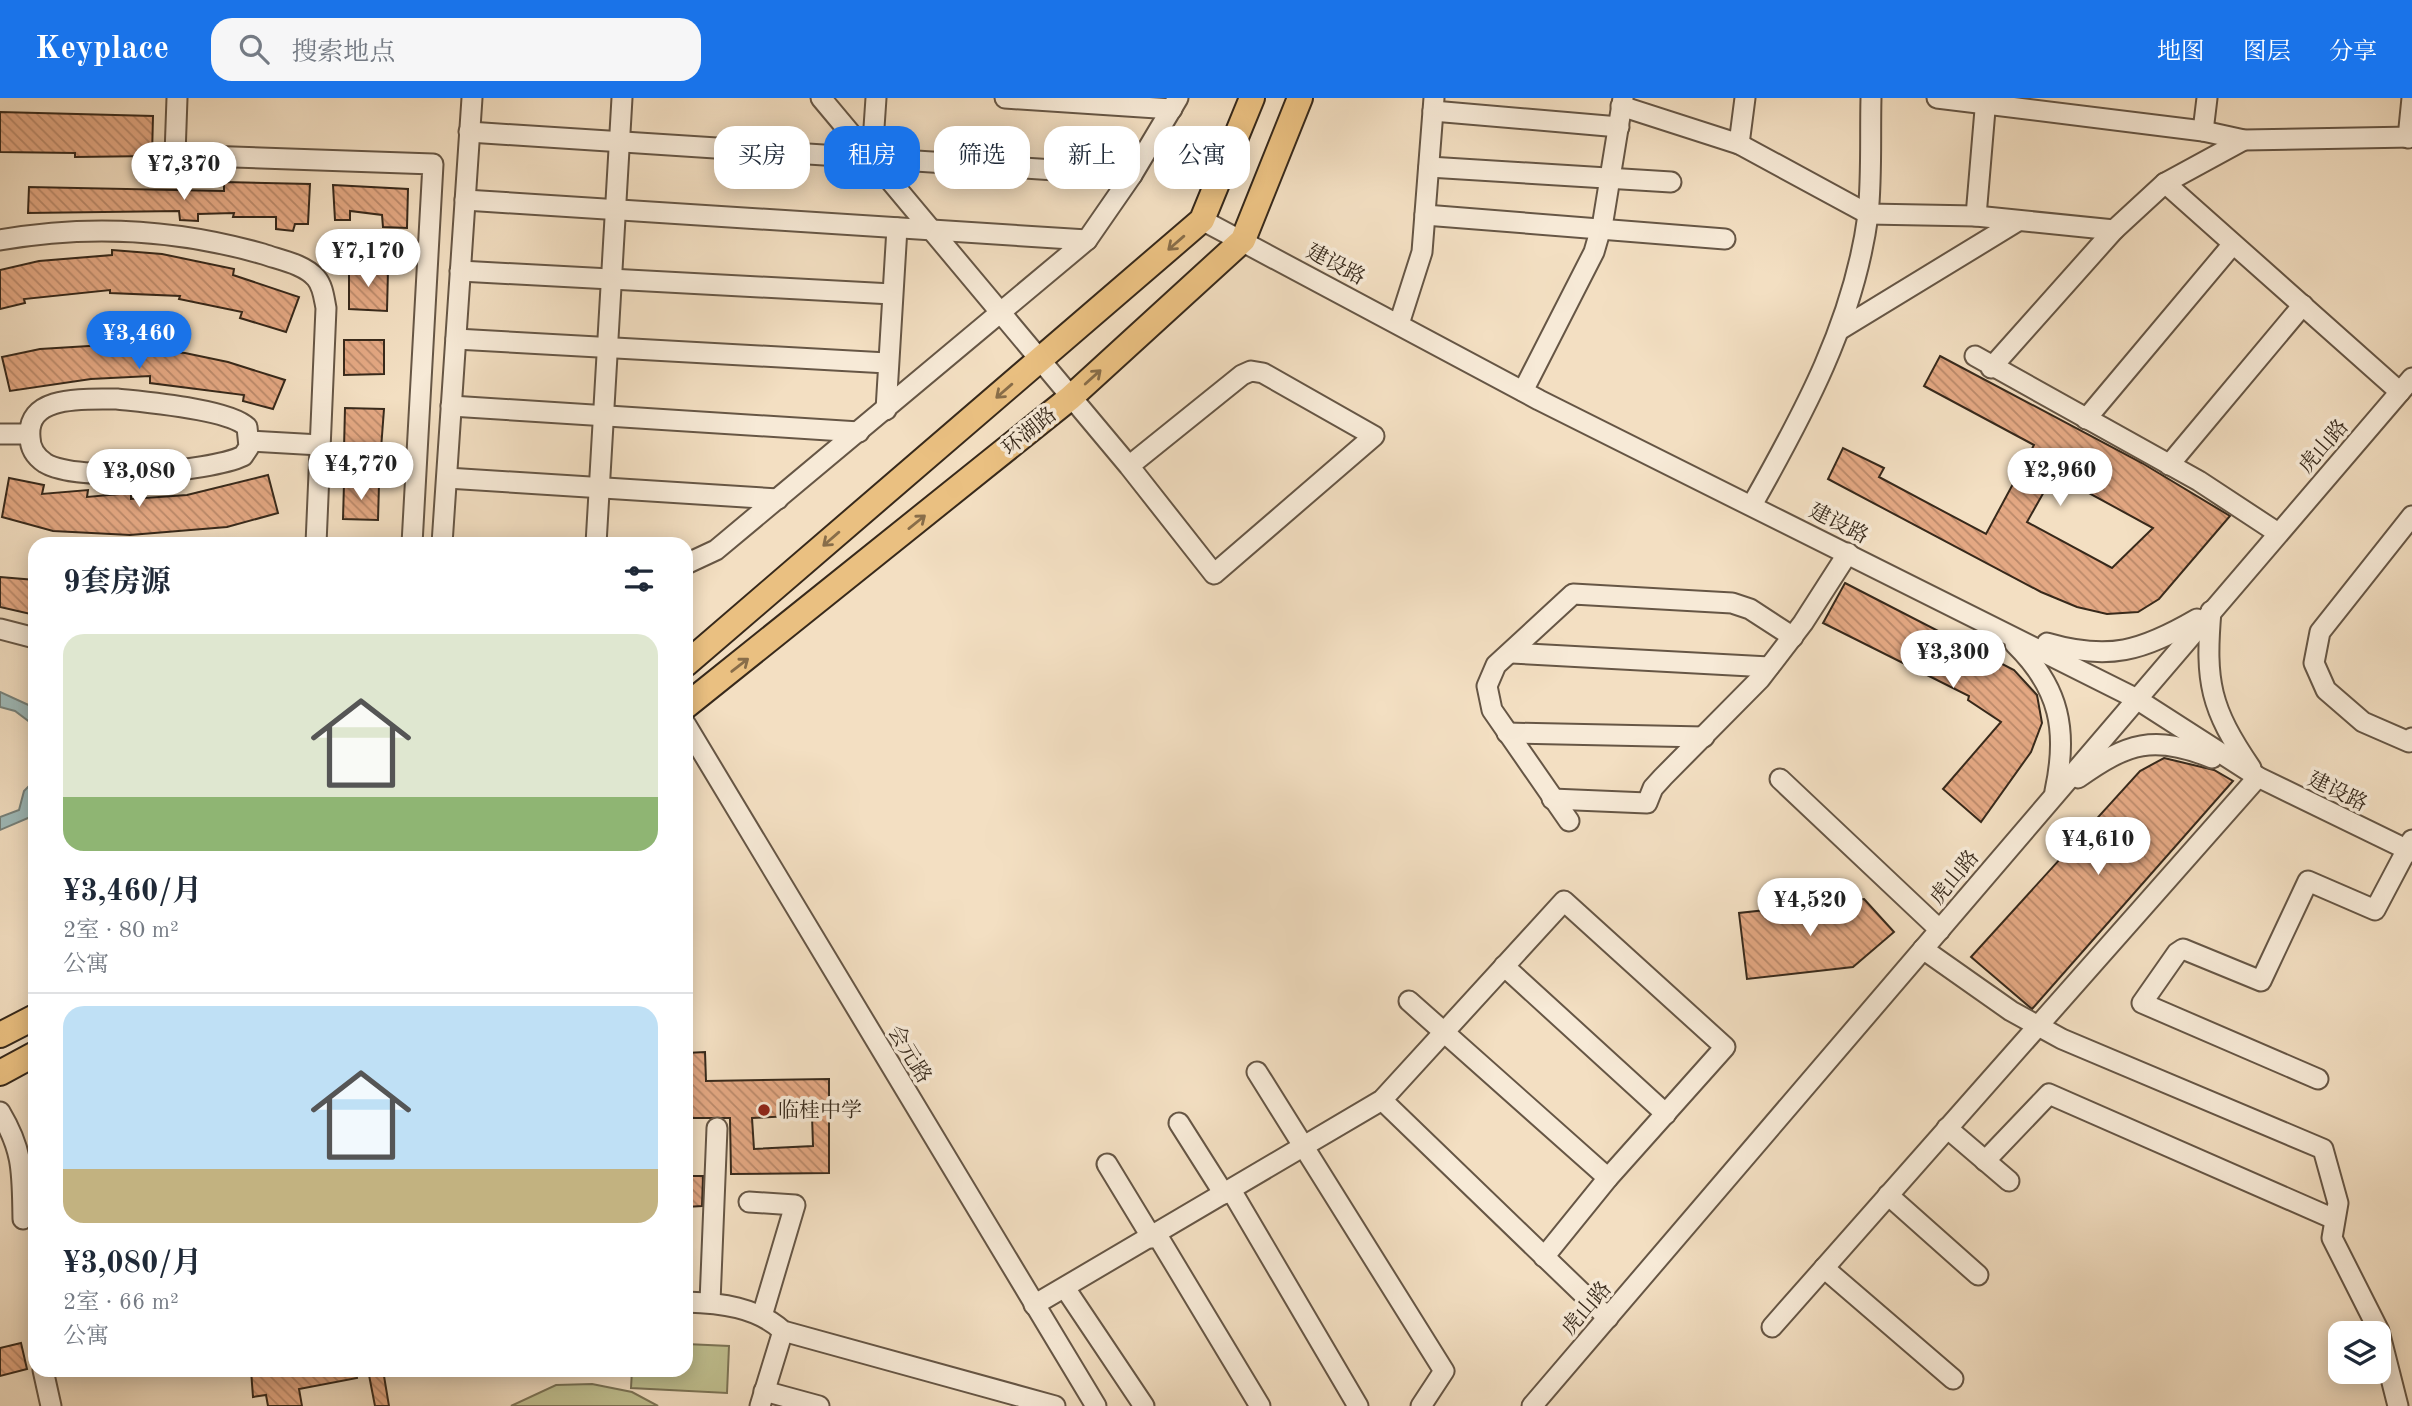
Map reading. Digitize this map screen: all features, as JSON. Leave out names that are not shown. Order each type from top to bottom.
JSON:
[{"type":"main road","points":[[693,658],[1202,220],[1252,98]]},
{"type":"main road","name":"环湖路","points":[[693,700],[1070,398],[1243,240],[1300,98]]},
{"type":"main road","points":[[0,1035],[28,1021]]},
{"type":"main road","points":[[0,1073],[28,1058]]},
{"type":"street","points":[[177,98],[175,155],[433,164],[412,537]]},
{"type":"street","points":[[443,537],[472,98]]},
{"type":"street","points":[[596,537],[622,98]]},
{"type":"street","points":[[821,98],[845,126]]},
{"type":"street","points":[[874,126],[876,98]]},
{"type":"street","points":[[1005,98],[1175,104],[1140,163]]},
{"type":"street","points":[[1738,144],[1745,98]]},
{"type":"street","points":[[1752,505],[1841,329],[1868,214],[1871,98]]},
{"type":"street","points":[[1937,98],[1985,101],[2203,131],[2244,140],[2410,138],[2412,98]]},
{"type":"street","points":[[2203,131],[2207,98]]},
{"type":"street","points":[[1976,216],[1985,101]]},
{"type":"street","points":[[1523,391],[1587,268],[1601,228],[1622,102],[1738,144],[1868,214],[1976,216],[2114,230]]},
{"type":"street","points":[[1399,324],[1422,252],[1434,105],[1619,127]]},
{"type":"street","points":[[469,132],[824,154]]},
{"type":"street","points":[[2244,140],[2165,183],[2114,230],[1983,362],[2226,498],[2278,533]]},
{"type":"street","points":[[920,161],[1044,170]]},
{"type":"street","points":[[1429,167],[1611,176],[1671,182]]},
{"type":"street","points":[[2165,183],[2303,306],[2406,385]]},
{"type":"street","points":[[898,189],[1129,466],[1214,574],[1374,436],[1263,373],[1251,371],[1242,375],[1129,466]]},
{"type":"street","points":[[693,561],[716,550],[1087,240],[1123,189]]},
{"type":"street","points":[[465,200],[1087,240]]},
{"type":"street","points":[[1425,215],[1726,239]]},
{"type":"street","name":"建设路","points":[[1202,220],[1523,391],[2135,698],[2258,777],[2410,847]]},
{"type":"street","points":[[1841,329],[2018,221]]},
{"type":"street","points":[[886,410],[897,228]]},
{"type":"street","points":[[0,240],[61,232],[149,231],[210,240],[288,262],[309,271],[319,281],[326,308],[316,537]]},
{"type":"street","points":[[2086,419],[2233,244]]},
{"type":"street","points":[[460,271],[892,294]]},
{"type":"street","points":[[2169,465],[2303,306]]},
{"type":"street","points":[[456,339],[887,363]]},
{"type":"street","name":"虎山路","points":[[1532,1406],[2135,698],[2406,385]]},
{"type":"street","points":[[117,399],[174,406],[237,420],[247,427],[250,440],[247,453],[237,459],[173,470],[116,474],[53,467],[34,452],[29,434],[34,417],[54,403],[117,399]]},
{"type":"street","points":[[451,406],[859,432]]},
{"type":"street","points":[[0,434],[29,434]]},
{"type":"street","points":[[250,440],[320,445]]},
{"type":"street","points":[[447,478],[599,485],[778,499]]},
{"type":"street","points":[[2409,525],[2319,632],[2314,663],[2326,690],[2363,722],[2409,742],[2412,738]]},
{"type":"street","points":[[1552,799],[1647,803],[1653,788],[1769,667],[1848,553]]},
{"type":"street","points":[[1569,821],[1492,710],[1487,686],[1491,671],[1573,594],[1732,603],[1750,609],[1793,636]]},
{"type":"street","points":[[2002,631],[2080,653],[2130,652],[2211,611]]},
{"type":"street","points":[[2211,611],[2208,652],[2215,707],[2258,777]]},
{"type":"street","points":[[0,629],[28,636]]},
{"type":"street","points":[[2002,631],[2037,665],[2055,701],[2061,732],[2061,761],[2054,794]]},
{"type":"street","points":[[1512,653],[1769,667]]},
{"type":"street","points":[[1507,733],[1704,737]]},
{"type":"street","name":"会元路","points":[[693,738],[1096,1406]]},
{"type":"street","points":[[2054,794],[2112,754],[2151,743],[2189,748],[2258,777]]},
{"type":"street","points":[[1772,1327],[2258,777]]},
{"type":"street","points":[[1780,779],[1940,930]]},
{"type":"street","points":[[2318,1079],[2142,1003],[2177,953],[2183,949],[2261,981],[2308,881],[2375,910],[2410,847]]},
{"type":"street","points":[[1034,1305],[1382,1100],[1564,901],[1726,1046],[1608,1178],[1544,1257]]},
{"type":"street","points":[[1923,949],[2036,1026],[2319,1145],[2326,1156],[2338,1203],[2332,1238],[2379,1331],[2398,1406]]},
{"type":"street","points":[[1504,966],[1666,1114]]},
{"type":"street","points":[[1409,1001],[1608,1178]]},
{"type":"street","points":[[1257,1072],[1302,1148],[1444,1371],[1421,1406]]},
{"type":"street","points":[[1985,1161],[2049,1094],[2334,1219]]},
{"type":"street","points":[[1382,1100],[1608,1318]]},
{"type":"street","points":[[0,1112],[16,1139],[19,1151],[23,1219]]},
{"type":"street","points":[[1179,1123],[1228,1192],[1358,1406]]},
{"type":"street","points":[[710,1303],[717,1128]]},
{"type":"street","points":[[1947,1128],[2010,1181]]},
{"type":"street","points":[[1107,1164],[1260,1406]]},
{"type":"street","points":[[1888,1195],[1978,1275]]},
{"type":"street","points":[[749,1202],[795,1205],[762,1316]]},
{"type":"street","points":[[1824,1268],[1953,1379]]},
{"type":"street","points":[[1065,1288],[1144,1406]]},
{"type":"street","points":[[693,1302],[710,1303],[762,1316],[783,1331],[1055,1406]]},
{"type":"street","points":[[783,1331],[762,1399],[818,1406]]},
{"type":"street","points":[[45,1377],[51,1406]]},
{"type":"green space","points":[[693,1344],[729,1346],[727,1393],[631,1388],[632,1377],[693,1377]]},
{"type":"green space","points":[[592,1384],[632,1392],[658,1406],[511,1406],[556,1385]]},
{"type":"water","points":[[0,692],[28,705],[28,721],[15,711],[0,707]]},
{"type":"water","points":[[28,787],[28,818],[0,830],[0,817],[19,810],[24,791]]},
{"type":"building","points":[[0,112],[153,116],[152,156],[75,157],[75,153],[0,152]]},
{"type":"building","points":[[224,182],[310,184],[308,224],[295,224],[293,231],[276,229],[276,217],[233,217],[234,213],[198,214],[198,221],[180,220],[179,211],[28,213],[29,187],[224,191]]},
{"type":"building","points":[[333,185],[408,189],[407,228],[383,227],[382,215],[350,211],[350,220],[335,220]]},
{"type":"building","points":[[112,250],[162,254],[234,269],[233,275],[299,297],[286,332],[240,318],[242,312],[179,299],[180,296],[110,293],[110,290],[24,299],[25,303],[0,309],[0,270],[39,261],[112,255]]},
{"type":"building","points":[[349,268],[388,270],[387,311],[349,309]]},
{"type":"building","points":[[344,340],[384,340],[384,374],[344,375]]},
{"type":"building","points":[[138,346],[138,349],[185,353],[228,362],[285,380],[273,409],[243,401],[244,395],[150,383],[150,376],[91,379],[10,391],[2,357],[40,349]]},
{"type":"building","points":[[1940,356],[2142,463],[2230,516],[2159,599],[2138,612],[2107,614],[2077,607],[2041,592],[1828,479],[1843,448],[1884,468],[1879,477],[1986,534],[2034,445],[1924,386]],"holes":[[[2054,474],[2153,528],[2112,568],[2027,522]]]},
{"type":"building","points":[[345,408],[384,409],[381,449],[344,449]]},
{"type":"building","points":[[268,475],[278,513],[227,527],[130,535],[53,531],[2,517],[9,478],[44,485],[42,494],[88,490],[87,497],[131,493],[131,499],[187,495]]},
{"type":"building","points":[[344,483],[379,484],[378,520],[343,519]]},
{"type":"building","points":[[0,577],[28,579],[28,613],[0,607]]},
{"type":"building","points":[[1845,583],[2014,670],[2037,695],[2042,723],[2031,752],[1981,822],[1943,789],[2001,722],[1968,700],[1969,696],[1823,623]]},
{"type":"building","points":[[2164,758],[2214,770],[2233,781],[2032,1009],[1971,957],[2140,771]]},
{"type":"building","points":[[1864,899],[1894,932],[1853,967],[1747,979],[1739,913]]},
{"type":"building","points":[[705,1052],[706,1081],[829,1079],[829,1173],[731,1174],[730,1118],[693,1118],[693,1053]],"holes":[[[812,1115],[813,1146],[754,1149],[752,1118]]]},
{"type":"building","points":[[693,1176],[703,1176],[702,1206],[693,1207]]},
{"type":"building","points":[[21,1343],[27,1369],[0,1376],[0,1348]]},
{"type":"building","points":[[252,1377],[357,1377],[299,1389],[302,1406],[268,1406],[266,1395],[253,1397]]},
{"type":"building","points":[[369,1377],[384,1377],[389,1406],[375,1406]]},
{"type":"place","name":"临桂中学","points":[[764,1110]]}]
